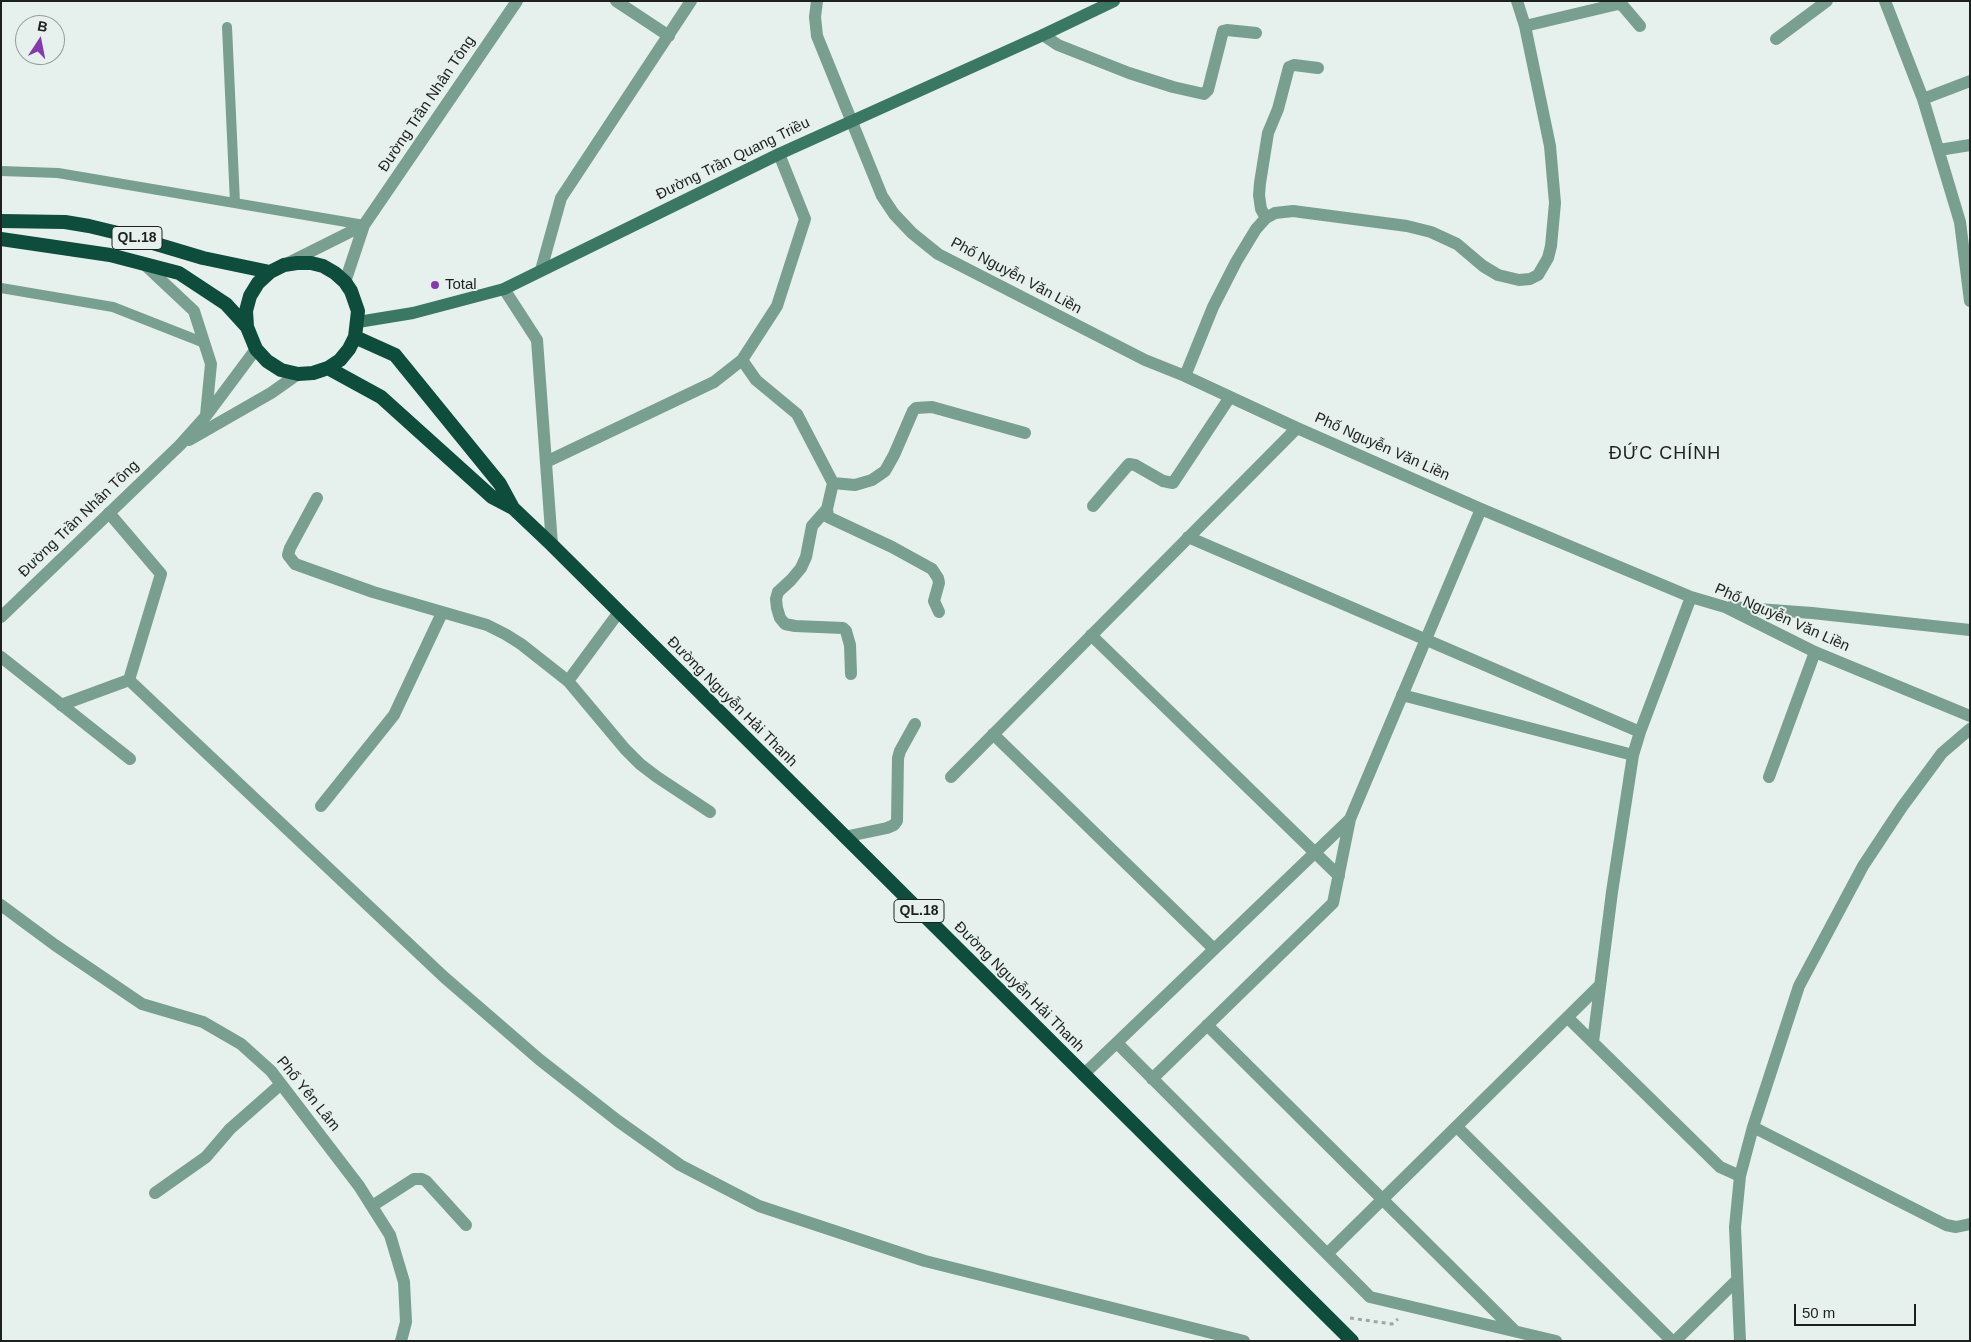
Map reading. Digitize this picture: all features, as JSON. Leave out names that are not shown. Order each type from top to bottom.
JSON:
[{"type":"highway","name":"QL.18","points":[[1,221],[65,222],[89,226],[203,258],[270,272]]},
{"type":"highway","name":"QL.18","points":[[1,239],[110,255],[179,273],[226,304],[247,327]]},
{"type":"highway","points":[[297,262],[310,263],[329,270],[345,282],[356,301],[358,322],[355,337],[344,354],[328,368],[314,373],[298,374],[281,370],[267,361],[256,349],[247,327],[246,311],[250,296],[258,283],[270,272],[284,265],[297,262]]},
{"type":"highway","name":"Đường Nguyễn Hải Thanh","points":[[355,337],[396,355],[500,484],[513,508]]},
{"type":"highway","name":"Đường Nguyễn Hải Thanh","points":[[328,368],[381,397],[492,497],[513,508],[1329,1318]]},
{"type":"highway","name":"QL.18","points":[[1329,1318],[1352,1341]]},
{"type":"main road","name":"Đường Trần Quang Triều","points":[[358,322],[413,313],[504,288],[851,120],[1043,36],[1114,1]]},
{"type":"street","name":"Đường Trần Nhân Tông","points":[[345,282],[364,225],[517,1]]},
{"type":"street","points":[[616,1],[669,36]]},
{"type":"street","points":[[541,270],[561,198],[691,1]]},
{"type":"street","name":"Phố Nguyễn Văn Liền","points":[[817,1],[815,17],[817,36],[882,196],[912,233],[938,254],[1127,351],[1297,428],[1481,509],[1691,597],[1725,607],[1815,652],[1970,716]]},
{"type":"street","points":[[1185,376],[1213,307],[1236,262],[1256,229],[1266,218],[1275,213],[1293,211],[1407,226],[1431,232],[1457,244],[1483,266],[1498,275],[1519,280],[1538,275],[1548,258],[1551,246],[1555,203],[1550,146],[1525,26],[1517,1]]},
{"type":"street","points":[[1776,39],[1827,1]]},
{"type":"street","points":[[1885,1],[1923,99],[1960,222],[1970,301]]},
{"type":"street","points":[[1525,26],[1618,4],[1623,6],[1640,26]]},
{"type":"street","points":[[1043,36],[1058,45],[1129,73],[1173,87],[1204,94],[1208,90],[1223,31],[1256,33]]},
{"type":"street","points":[[1266,218],[1261,209],[1258,195],[1261,175],[1268,133],[1278,109],[1289,67],[1294,65],[1318,68]]},
{"type":"street","points":[[1923,99],[1970,81]]},
{"type":"street","points":[[1939,150],[1970,145]]},
{"type":"street","points":[[546,462],[714,382],[742,360],[777,306],[806,219],[779,154]]},
{"type":"street","name":"Đường Trần Nhân Tông","points":[[284,265],[364,225]]},
{"type":"street","points":[[144,264],[194,311],[202,342],[211,364],[206,416]]},
{"type":"street","points":[[504,288],[537,340],[552,546]]},
{"type":"street","name":"Đường Trần Nhân Tông","points":[[1,617],[180,445],[206,416],[256,349]]},
{"type":"street","points":[[742,360],[756,380],[797,414],[833,483],[827,509],[828,517],[892,547],[932,569],[938,578],[934,601],[939,612]]},
{"type":"street","name":"Đường Trần Nhân Tông","points":[[180,445],[271,393],[298,374]]},
{"type":"street","points":[[1093,506],[1129,464],[1135,465],[1163,481],[1173,483],[1230,397]]},
{"type":"street","points":[[833,483],[855,485],[872,480],[884,471],[894,455],[916,408],[932,407],[1025,433]]},
{"type":"street","points":[[951,776],[1297,428]]},
{"type":"street","points":[[317,498],[290,548],[288,554],[290,560],[295,564],[364,589],[486,625],[505,634],[521,644],[568,681],[625,749],[640,764],[710,812]]},
{"type":"street","points":[[827,509],[812,526],[806,557],[801,568],[778,592],[776,599],[777,608],[780,618],[785,624],[843,628],[846,631],[850,645],[851,674]]},
{"type":"street","points":[[1152,1078],[1333,903],[1350,819],[1481,509]]},
{"type":"street","points":[[110,513],[161,574],[129,680]]},
{"type":"street","points":[[1188,537],[1640,732]]},
{"type":"street","points":[[1593,1042],[1633,756],[1640,732],[1691,597]]},
{"type":"street","points":[[1725,607],[1812,613],[1970,630]]},
{"type":"street","points":[[568,681],[619,612]]},
{"type":"street","points":[[321,806],[394,715],[442,613]]},
{"type":"street","points":[[1091,635],[1339,876]]},
{"type":"street","points":[[1769,777],[1815,652]]},
{"type":"street","points":[[1,657],[130,759]]},
{"type":"street","points":[[61,704],[129,680]]},
{"type":"street","points":[[129,680],[451,984],[540,1060],[618,1121],[680,1165],[759,1206],[925,1261],[1244,1341]]},
{"type":"street","points":[[1402,695],[1633,756]]},
{"type":"street","points":[[844,837],[887,828],[894,825],[897,821],[898,758],[914,724]]},
{"type":"street","points":[[1740,1341],[1735,1227],[1740,1176],[1753,1127],[1799,986],[1863,866],[1902,807],[1942,753],[1970,728]]},
{"type":"street","points":[[993,734],[1214,949]]},
{"type":"street","points":[[1084,1074],[1350,819]]},
{"type":"street","name":"Phố Yên Lâm","points":[[1,905],[55,945],[142,1004],[203,1022],[241,1044],[271,1071],[359,1186],[390,1235],[404,1282],[406,1322],[401,1341]]},
{"type":"street","points":[[1328,1254],[1600,986]]},
{"type":"street","points":[[1568,1018],[1720,1167],[1740,1176]]},
{"type":"street","points":[[1207,1025],[1515,1331]]},
{"type":"street","points":[[1117,1043],[1370,1297],[1556,1341]]},
{"type":"street","points":[[155,1194],[206,1157],[230,1129],[280,1084]]},
{"type":"street","points":[[1456,1127],[1674,1341],[1736,1281]]},
{"type":"street","points":[[1753,1127],[1946,1225],[1956,1227],[1970,1224]]},
{"type":"street","points":[[372,1206],[414,1179],[422,1179],[426,1181],[466,1225]]},
{"type":"lane","points":[[226,27],[235,204]]},
{"type":"lane","points":[[1,171],[58,173],[364,225]]},
{"type":"lane","points":[[1,288],[113,307],[202,342]]},
{"type":"path","points":[[1329,1318],[1392,1324],[1412,1307]]},
{"type":"place","name":"Total","points":[[435,285]]},
{"type":"district","name":"ĐỨC CHÍNH","points":[[1665,454]]}]
